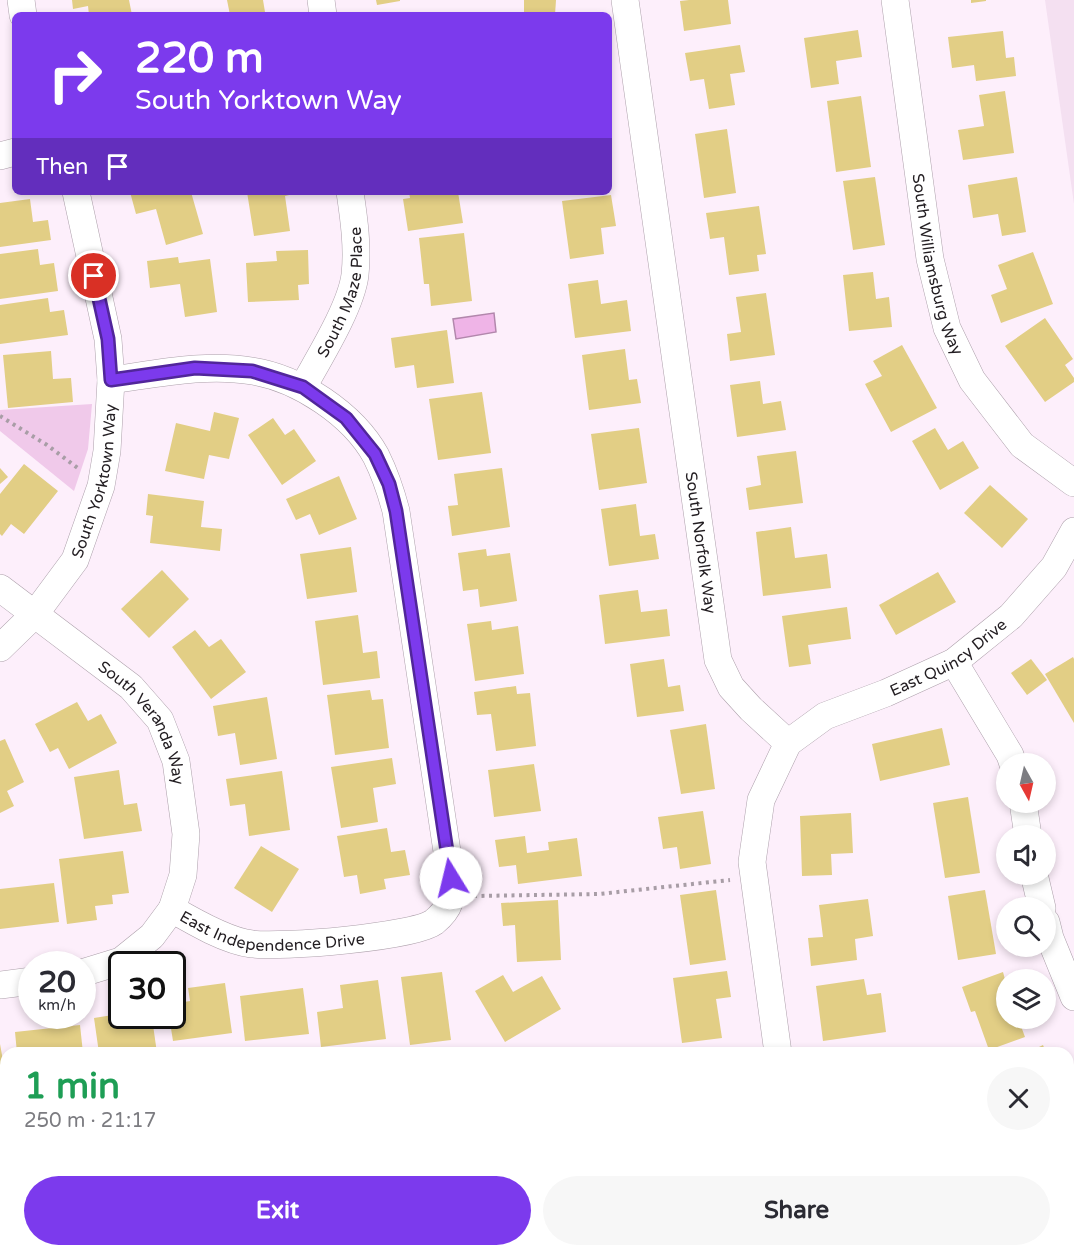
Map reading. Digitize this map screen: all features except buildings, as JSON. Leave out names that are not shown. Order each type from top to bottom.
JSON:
[{"type":"street","name":"South Norfolk Way","points":[[625,0],[718,660],[731,687],[788,743]]},
{"type":"street","name":"South Williamsburg Way","points":[[894,0],[930,259],[947,328],[972,380],[1022,445],[1074,483]]},
{"type":"street","name":"South Yorktown Way","points":[[0,648],[35,614],[75,560],[100,486],[107,451],[111,380],[108,339],[77,195]]},
{"type":"street","name":"South Maze Place","points":[[303,387],[343,311],[355,276],[356,236],[350,195]]},
{"type":"street","points":[[111,380],[195,368],[252,371],[303,387],[346,418],[375,454],[389,484],[396,511],[451,878],[449,903]]},
{"type":"street","name":"East Quincy Drive","points":[[788,743],[825,716],[886,693],[954,662],[1011,616],[1054,567],[1074,531]]},
{"type":"street","name":"South Veranda Way","points":[[0,588],[131,687],[160,720],[176,761],[186,834],[183,875],[172,909]]},
{"type":"street","points":[[954,662],[1009,753]]},
{"type":"street","points":[[777,1047],[752,861],[761,800],[788,743]]},
{"type":"street","name":"East Independence Drive","points":[[96,969],[121,961],[152,936],[172,909],[202,927],[250,944],[298,945],[414,931],[432,924],[449,903]]},
{"type":"street","points":[[1056,953],[1074,997]]},
{"type":"street","points":[[0,985],[18,983]]},
{"type":"path","points":[[0,416],[47,445],[100,486]]},
{"type":"path","points":[[449,903],[599,894],[737,879]]},
{"type":"shaded area","points":[[1045,0],[1074,0],[1074,204]]},
{"type":"shaded area","points":[[494,313],[496,332],[456,339],[453,319]]},
{"type":"shaded area","points":[[92,404],[88,449],[74,491],[0,431],[0,410]]},
{"type":"route","points":[[94,276],[108,339],[111,380],[195,368],[252,371],[303,387],[346,418],[375,454],[389,484],[396,511],[451,878]]}]
